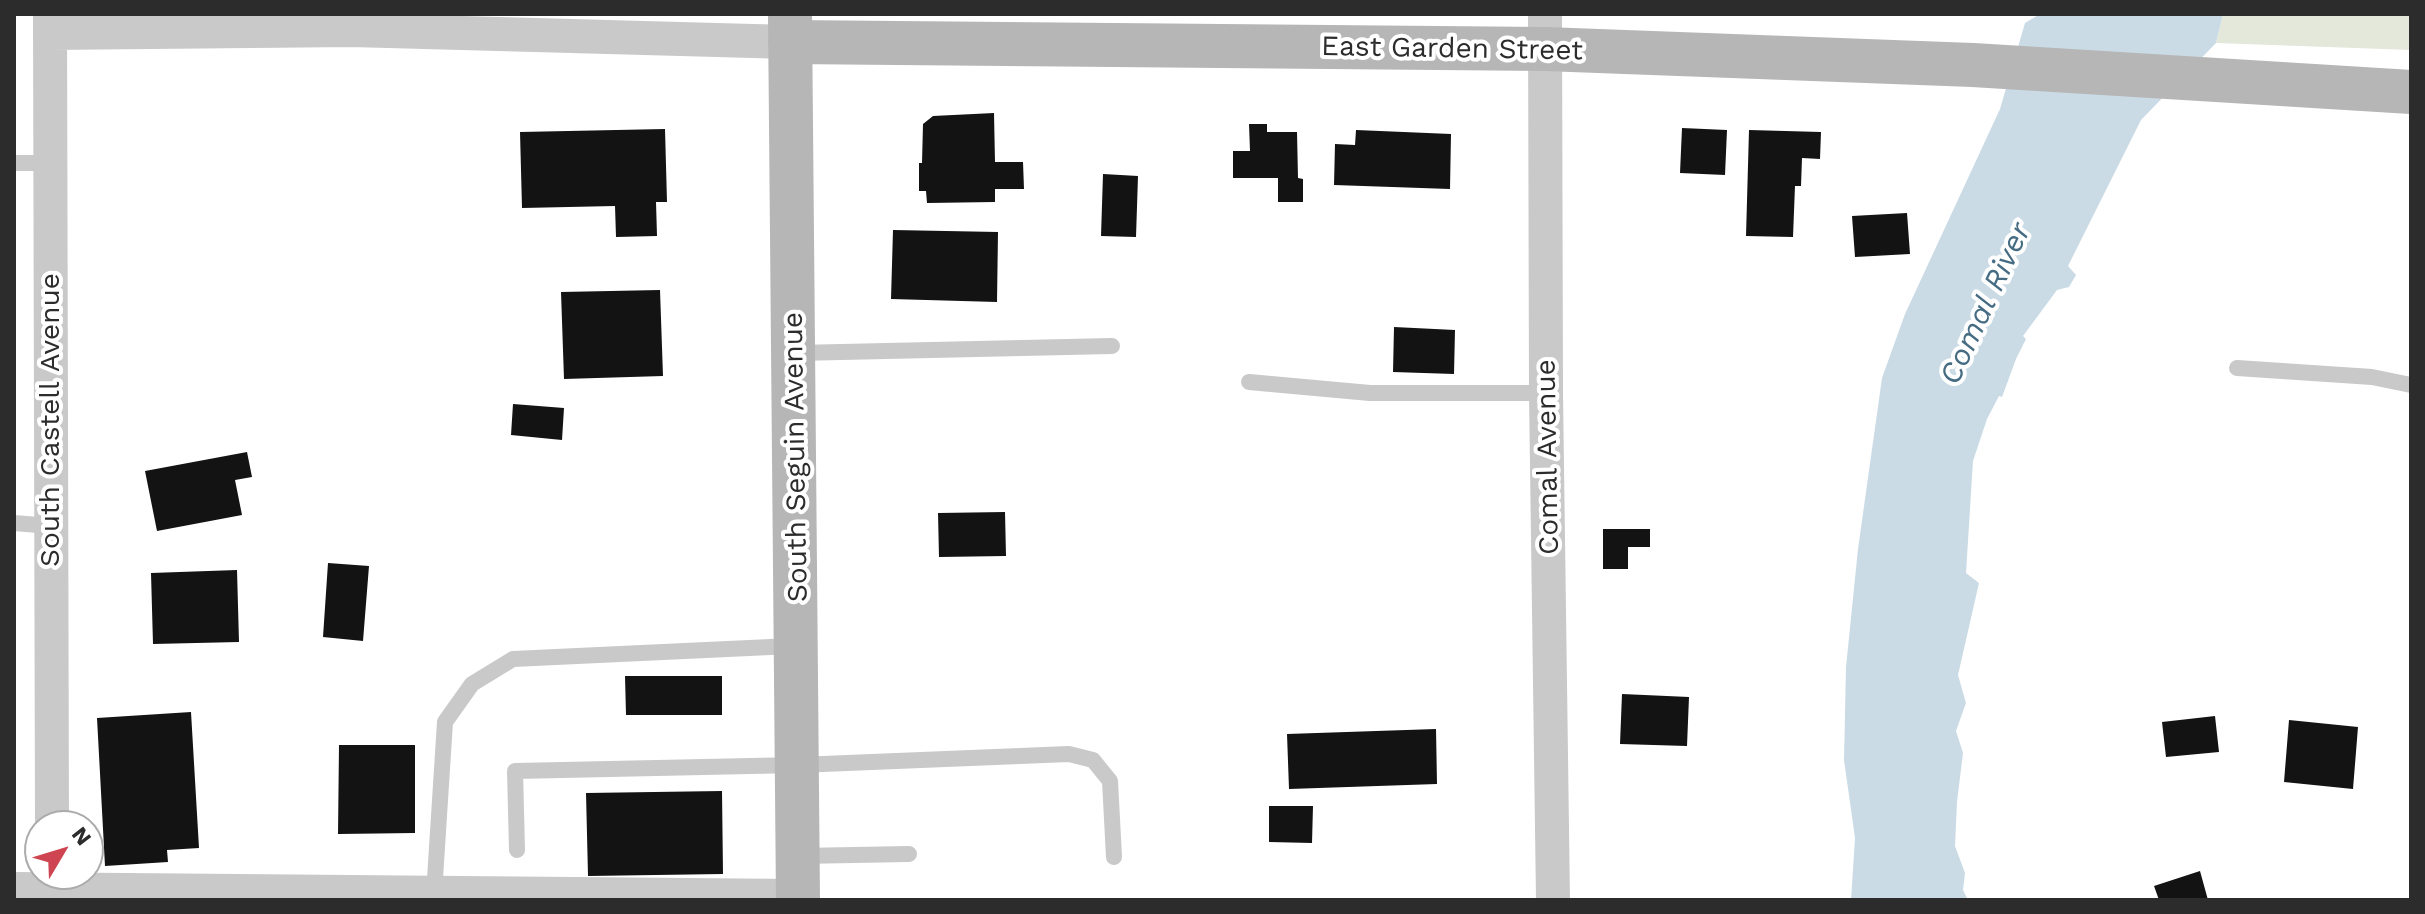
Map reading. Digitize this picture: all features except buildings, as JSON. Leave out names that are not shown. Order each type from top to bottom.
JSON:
[{"type":"street","points":[[50,24],[658,32],[790,28]]},
{"type":"street","name":"South Castell Avenue","points":[[50,24],[52,810]]},
{"type":"street","name":"East Garden Street","points":[[790,28],[1545,31],[1973,65],[2272,81],[2411,92]]},
{"type":"street","name":"South Seguin Avenue","points":[[790,28],[798,884]]},
{"type":"street","name":"Comal Avenue","points":[[1545,31],[1553,900]]},
{"type":"street","points":[[104,889],[434,894],[798,884]]},
{"type":"lane","points":[[14,163],[50,163]]},
{"type":"lane","points":[[794,353],[1112,346]]},
{"type":"lane","points":[[2237,368],[2372,377],[2411,385]]},
{"type":"lane","points":[[1249,382],[1370,393],[1546,393]]},
{"type":"lane","points":[[14,523],[51,526]]},
{"type":"lane","points":[[434,894],[445,722],[472,684],[513,659],[798,645]]},
{"type":"lane","points":[[517,850],[515,771],[798,765],[1069,754],[1093,760],[1110,781],[1114,857]]},
{"type":"lane","points":[[798,884],[909,854]]},
{"type":"shaded area","points":[[2223,14],[2411,14],[2411,50],[2216,43]]},
{"type":"water","name":"Comal River","points":[[2040,14],[2223,14],[2216,43],[2141,120],[2068,266],[2076,275],[2069,287],[2057,290],[2023,336],[2026,339],[2002,397],[1999,396],[1987,419],[1973,461],[1966,573],[1979,583],[1958,675],[1966,703],[1956,731],[1963,753],[1955,846],[1965,873],[1963,890],[1968,900],[1851,900],[1855,838],[1844,760],[1846,667],[1858,549],[1882,378],[1905,314],[2000,109],[2025,23]]}]
